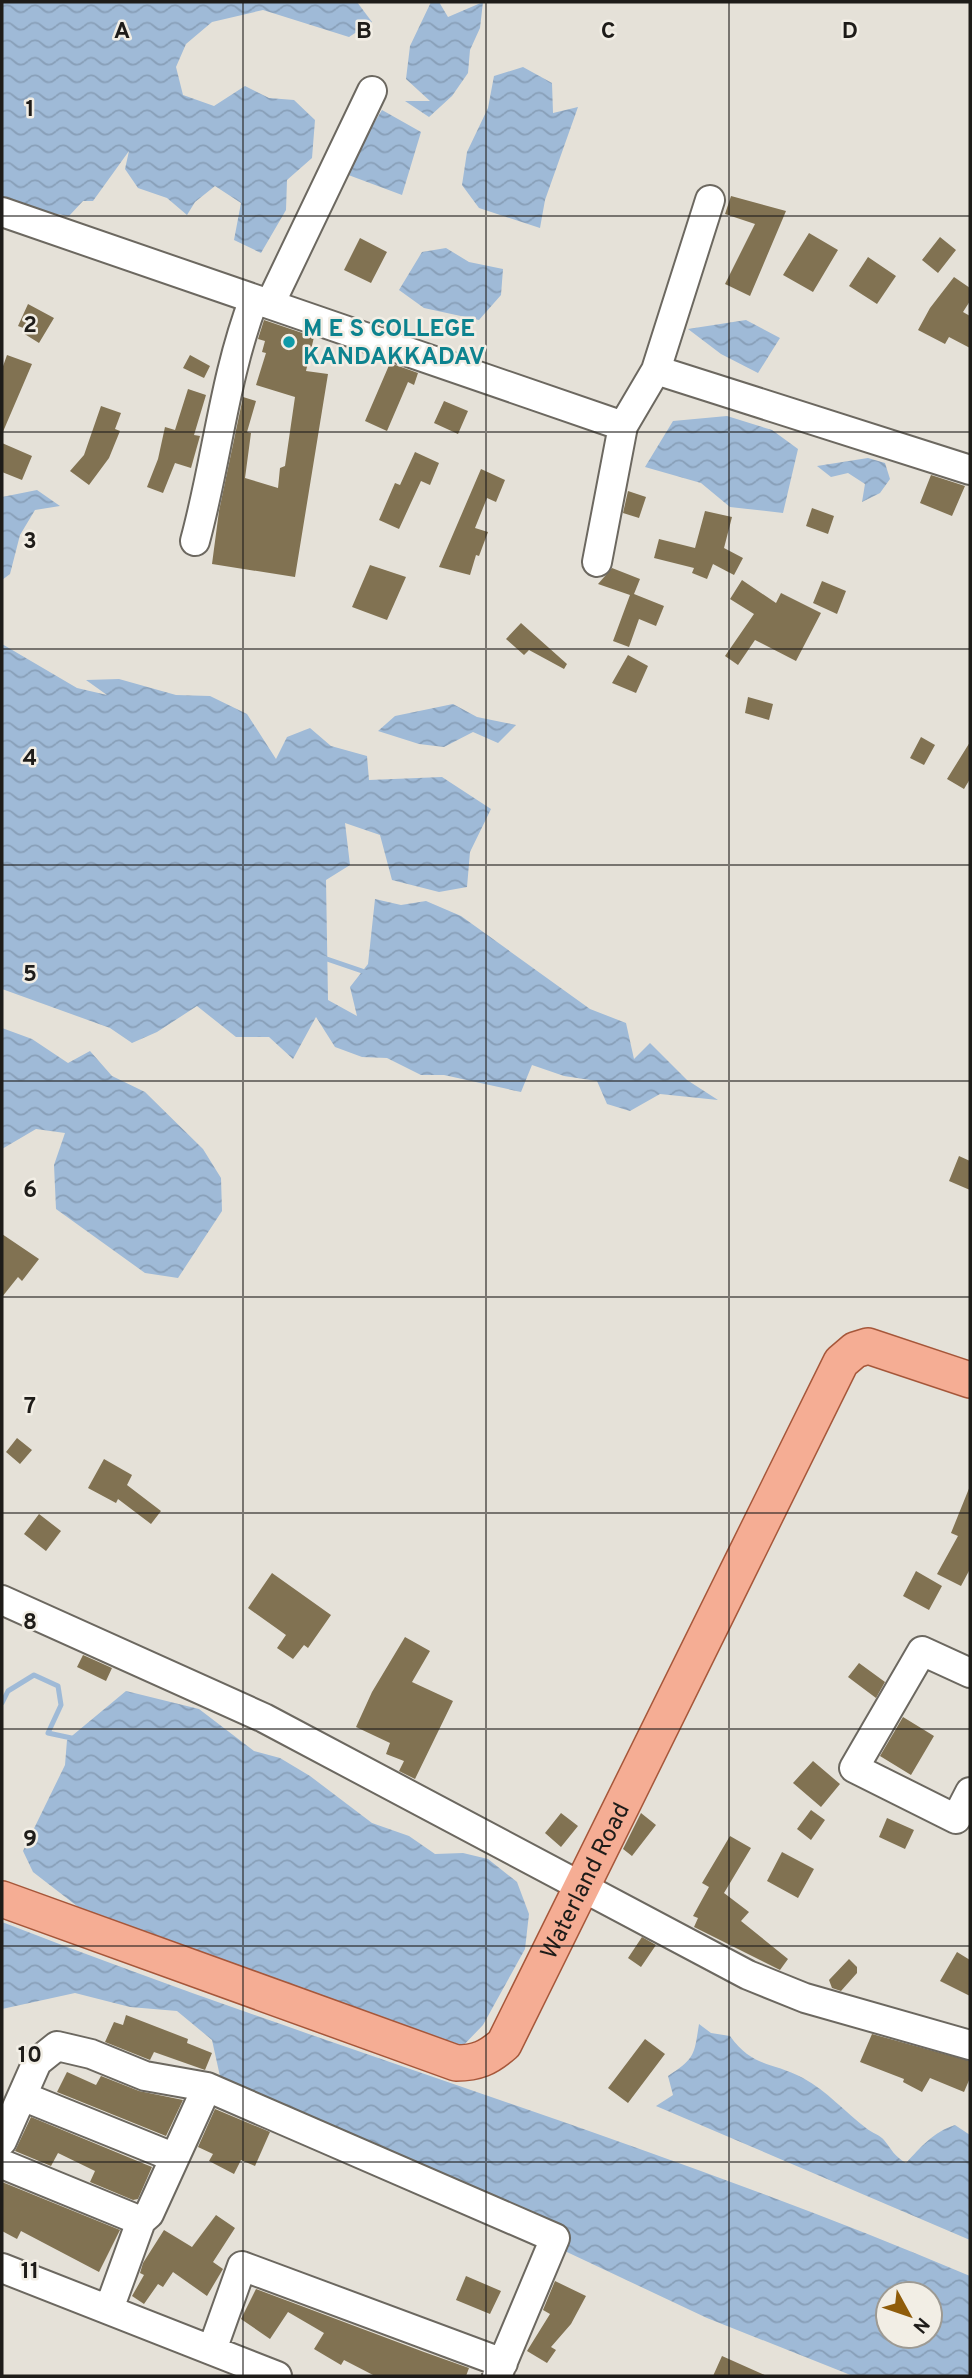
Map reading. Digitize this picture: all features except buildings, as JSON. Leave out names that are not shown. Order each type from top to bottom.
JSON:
[{"type":"main road","name":"Waterland Road","points":[[2,1899],[456,2063],[472,2063],[488,2058],[504,2043],[841,1362],[855,1350],[869,1346],[970,1380]]},
{"type":"street","points":[[195,541],[209,490],[237,343],[262,302],[372,91]]},
{"type":"street","points":[[597,562],[622,426],[656,370],[709,200]]},
{"type":"street","points":[[2,212],[622,426]]},
{"type":"street","points":[[656,370],[970,470]]},
{"type":"street","points":[[2,1600],[264,1718],[582,1884],[748,1975],[806,1998],[968,2038]]},
{"type":"street","points":[[970,1673],[922,1651],[854,1768],[956,1819],[970,1792]]},
{"type":"street","points":[[2,2141],[37,2062],[57,2046],[91,2054],[145,2076],[208,2087],[555,2238],[500,2370],[242,2266],[212,2350]]},
{"type":"street","points":[[109,2309],[141,2221],[149,2214],[173,2157],[208,2087]]},
{"type":"street","points":[[22,2096],[173,2157]]},
{"type":"street","points":[[2,2164],[141,2221]]},
{"type":"street","points":[[2,2268],[277,2376]]},
{"type":"water","points":[[2,2],[357,2],[372,22],[349,37],[263,10],[212,22],[186,44],[176,67],[183,95],[214,106],[245,86],[269,98],[294,100],[315,120],[312,158],[287,180],[286,210],[261,253],[234,240],[241,203],[215,186],[195,202],[187,215],[167,198],[138,188],[125,169],[129,151],[93,201],[83,201],[69,216],[2,205]]},
{"type":"water","points":[[431,2],[439,2],[448,17],[483,2],[480,28],[470,50],[468,73],[452,96],[429,117],[405,101],[430,101],[406,79],[410,46]]},
{"type":"water","points":[[523,67],[552,83],[553,113],[578,107],[545,200],[540,228],[479,208],[462,185],[467,152],[488,108],[494,76]]},
{"type":"water","points":[[382,110],[421,132],[402,195],[343,173]]},
{"type":"water","points":[[446,248],[469,262],[503,269],[501,295],[479,320],[424,308],[399,290],[422,252]]},
{"type":"water","points":[[746,320],[780,338],[758,373],[721,354],[688,329]]},
{"type":"water","points":[[727,416],[772,430],[798,449],[783,513],[730,507],[701,483],[645,467],[673,421]]},
{"type":"water","points":[[868,458],[885,463],[890,479],[880,493],[862,502],[865,484],[848,473],[831,477],[817,466]]},
{"type":"water","points":[[37,490],[60,506],[35,510],[20,535],[10,574],[2,580],[2,497]]},
{"type":"water","points":[[2,644],[77,688],[107,695],[86,680],[119,679],[176,695],[210,696],[247,714],[276,759],[287,737],[310,728],[331,746],[367,756],[369,780],[442,777],[491,809],[470,852],[467,887],[439,892],[392,880],[380,835],[345,823],[350,865],[326,880],[328,1000],[357,1016],[350,987],[368,964],[375,899],[401,905],[426,901],[461,916],[590,1009],[626,1023],[634,1059],[650,1043],[687,1080],[718,1100],[660,1094],[630,1111],[607,1104],[597,1081],[564,1076],[532,1065],[521,1092],[444,1075],[421,1075],[387,1058],[362,1057],[335,1047],[316,1017],[293,1059],[269,1037],[236,1037],[197,1006],[157,1032],[132,1043],[110,1028],[2,989]]},
{"type":"water","points":[[453,704],[477,717],[516,725],[498,743],[473,732],[444,747],[419,744],[378,731],[395,716]]},
{"type":"water","points":[[2,1028],[32,1039],[68,1063],[90,1051],[112,1076],[145,1092],[203,1149],[221,1178],[222,1211],[178,1278],[145,1273],[56,1209],[54,1165],[65,1133],[36,1129],[2,1149]]},
{"type":"water","points":[[126,1691],[199,1709],[254,1751],[280,1758],[310,1776],[372,1823],[409,1836],[435,1854],[463,1853],[488,1859],[517,1882],[529,1914],[525,1949],[483,2025],[459,2050],[202,1963],[132,1927],[86,1913],[33,1872],[23,1851],[65,1765],[67,1740]]},
{"type":"water","points":[[2,1922],[122,1968],[730,2182],[851,2227],[970,2276],[970,2376],[853,2376],[707,2318],[223,2090],[212,2040],[177,2011],[130,2007],[75,1993],[2,2009]]},
{"type":"water","points":[[699,2024],[711,2033],[730,2036],[755,2059],[812,2083],[882,2138],[906,2163],[928,2141],[947,2128],[955,2125],[970,2135],[970,2240],[656,2106],[673,2095],[668,2076],[684,2065],[692,2055]]},
{"type":"waterway","points":[[321,957],[368,973]]},
{"type":"waterway","points":[[2,1703],[8,1691],[34,1675],[58,1686],[61,1705],[48,1733],[76,1739]]},
{"type":"place","name":"M E S COLLEGE KANDAKKADAV","points":[[289,342]]}]
